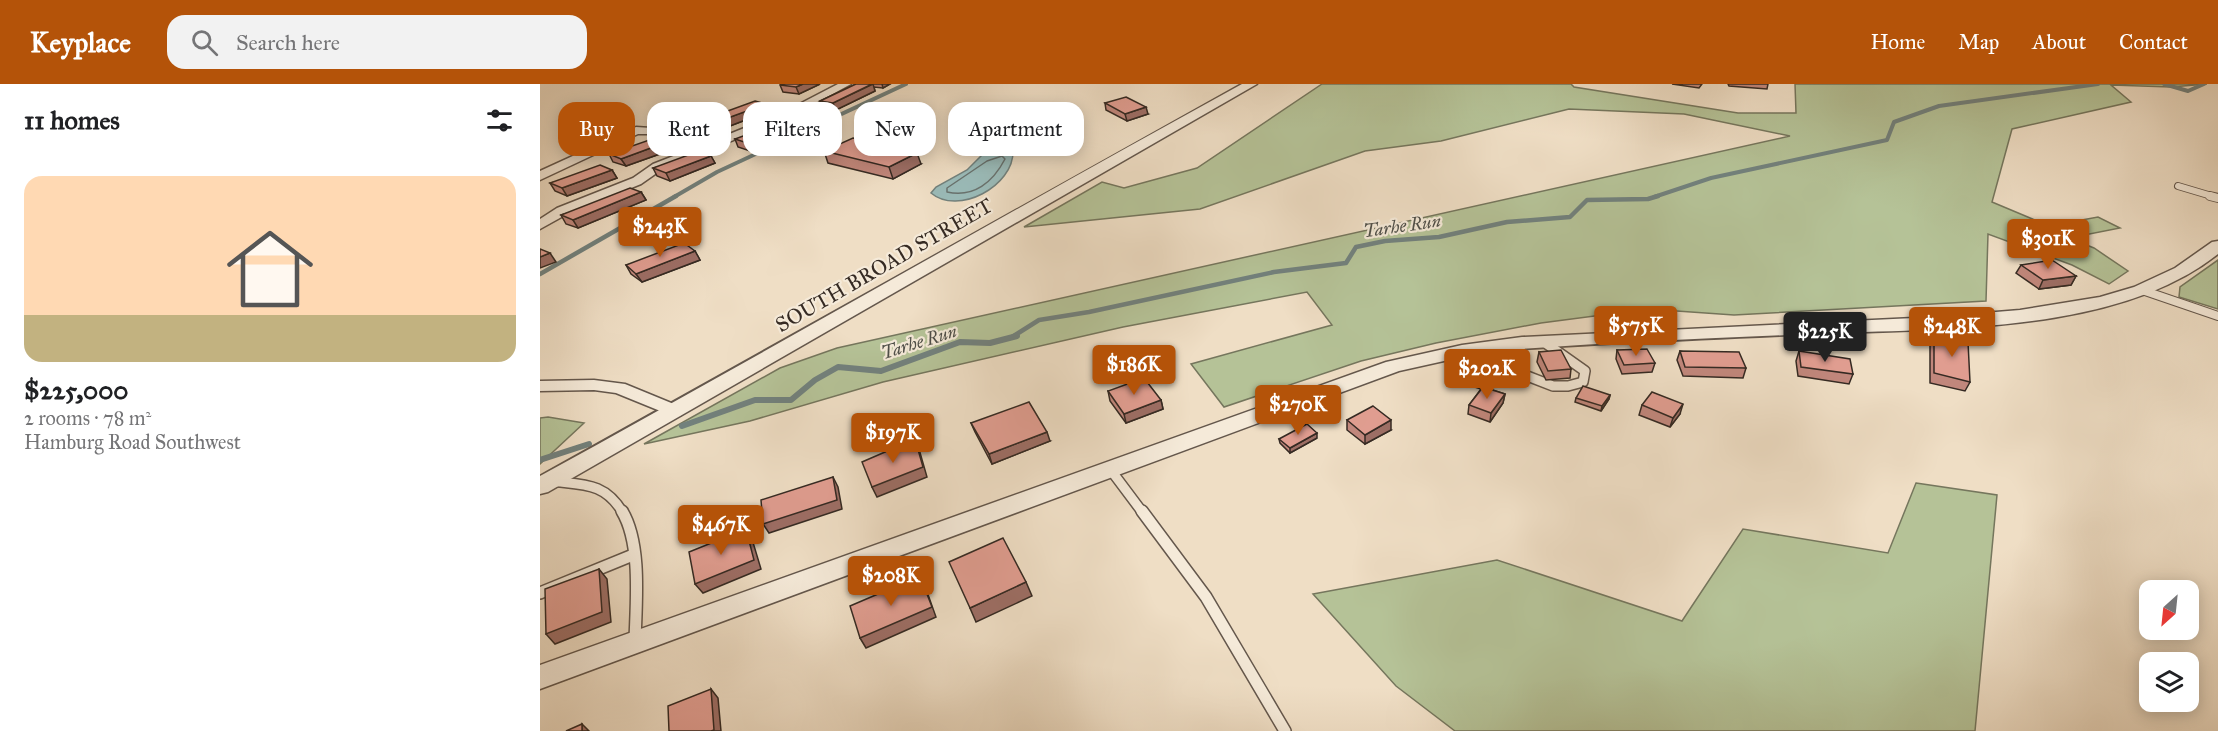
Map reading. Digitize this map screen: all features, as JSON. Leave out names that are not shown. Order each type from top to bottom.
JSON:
[{"type":"street","points":[[731,137],[790,113],[846,84]]},
{"type":"street","name":"SOUTH BROAD STREET","points":[[544,483],[675,411],[1027,208],[1251,84]]},
{"type":"street","points":[[540,176],[636,130],[647,130]]},
{"type":"street","points":[[540,225],[562,212],[637,181],[657,167],[685,156]]},
{"type":"street","points":[[540,677],[1393,366],[1462,351],[1544,342],[1960,320],[2068,307],[2142,290],[2188,268],[2218,246]]},
{"type":"street","points":[[540,386],[594,385],[619,388],[675,411]]},
{"type":"lane","points":[[2178,186],[2218,198]]},
{"type":"lane","points":[[2142,290],[2218,316]]},
{"type":"lane","points":[[1462,351],[1553,386],[1568,386],[1583,382],[1585,371],[1544,342]]},
{"type":"lane","points":[[1110,468],[1206,597],[1285,731]]},
{"type":"lane","points":[[544,483],[600,488],[620,502],[627,519],[633,555],[635,642]]},
{"type":"lane","points":[[540,593],[633,555]]},
{"type":"green space","points":[[1322,84],[1571,84],[1574,87],[1738,113],[1796,113],[1795,84],[2207,84],[2171,87],[2111,85],[2131,102],[2012,129],[1992,202],[2049,226],[2098,217],[2120,228],[2069,238],[2094,248],[2128,271],[2109,284],[2072,265],[1988,234],[1986,301],[1734,315],[1648,309],[1541,323],[1436,343],[1361,361],[1224,407],[1191,364],[1332,325],[1307,292],[1123,327],[883,382],[750,421],[644,444],[780,368],[837,348],[1790,136],[1684,114],[1569,109],[1441,141],[1365,151],[1200,209],[1024,227],[1102,182],[1124,188],[1197,168]]},
{"type":"green space","points":[[2218,260],[2218,309],[2179,297],[2180,287]]},
{"type":"green space","points":[[548,417],[584,423],[540,464],[540,418]]},
{"type":"green space","points":[[1916,483],[1997,495],[1975,731],[1455,731],[1396,686],[1313,594],[1497,560],[1682,621],[1743,529],[1888,553]]},
{"type":"water","points":[[981,156],[1012,156],[1011,164],[1004,176],[995,186],[982,194],[955,201],[942,199],[931,193],[936,187],[967,170]]},
{"type":"building","points":[[803,84],[796,87],[780,85]]},
{"type":"building","points":[[856,84],[872,84],[835,102],[820,101]]},
{"type":"building","points":[[1126,97],[1146,107],[1125,114],[1105,103]]},
{"type":"building","points":[[743,105],[743,112],[731,117],[731,110]]},
{"type":"building","points":[[854,138],[854,156],[911,156],[889,167],[842,155],[842,143]]},
{"type":"building","points":[[647,141],[647,149],[635,154],[635,145]]},
{"type":"building","points":[[614,156],[629,156],[621,159]]},
{"type":"building","points":[[685,156],[711,156],[666,173],[653,168]]},
{"type":"building","points":[[600,165],[612,170],[562,188],[550,183]]},
{"type":"building","points":[[630,188],[641,192],[573,220],[561,215]]},
{"type":"building","points":[[684,243],[695,251],[636,274],[626,265]]},
{"type":"building","points":[[540,249],[550,253],[540,257]]},
{"type":"building","points":[[2052,260],[2076,276],[2043,280],[2021,265]]},
{"type":"building","points":[[1934,334],[1968,342],[1970,382],[1934,373]]},
{"type":"building","points":[[1647,349],[1655,363],[1624,365],[1617,350]]},
{"type":"building","points":[[1561,350],[1571,369],[1548,371],[1539,352]]},
{"type":"building","points":[[1680,351],[1739,352],[1746,368],[1685,367]]},
{"type":"building","points":[[1799,351],[1850,359],[1853,374],[1801,367]]},
{"type":"building","points":[[1460,357],[1492,367],[1482,380],[1449,370]]},
{"type":"building","points":[[1144,378],[1161,400],[1124,414],[1108,391]]},
{"type":"building","points":[[1583,386],[1610,395],[1602,406],[1576,398]]},
{"type":"building","points":[[1483,387],[1505,394],[1491,413],[1469,405]]},
{"type":"building","points":[[1652,392],[1683,404],[1673,418],[1642,405]]},
{"type":"building","points":[[1029,402],[1047,432],[989,454],[971,423]]},
{"type":"building","points":[[1373,406],[1391,420],[1365,435],[1347,420]]},
{"type":"building","points":[[1307,424],[1317,433],[1290,448],[1279,439]]},
{"type":"building","points":[[915,439],[923,467],[872,487],[862,462]]},
{"type":"building","points":[[833,477],[837,500],[763,524],[761,500]]},
{"type":"building","points":[[746,529],[754,560],[695,584],[689,552]]},
{"type":"building","points":[[1003,538],[1026,582],[970,608],[949,562]]},
{"type":"building","points":[[599,569],[602,612],[546,634],[545,589]]},
{"type":"building","points":[[920,576],[932,607],[860,638],[850,606]]},
{"type":"building","points":[[711,689],[714,730],[669,731],[668,706]]},
{"type":"building","points":[[582,724],[582,731],[566,731]]},
{"type":"waterway","name":"Tarhe Run","points":[[674,197],[717,172],[906,84]]},
{"type":"waterway","name":"Tarhe Run","points":[[1654,197],[1711,178],[1887,140],[1894,122],[1939,106],[2098,84]]},
{"type":"waterway","name":"Tarhe Run","points":[[2164,84],[2188,91],[2204,84]]},
{"type":"waterway","name":"Tarhe Run","points":[[540,274],[676,196]]},
{"type":"waterway","name":"Tarhe Run","points":[[1012,337],[1039,320],[1089,312],[1274,272],[1346,263],[1356,247],[1385,241],[1439,237],[1507,222],[1570,217],[1587,200],[1648,199],[1658,196]]},
{"type":"waterway","name":"Tarhe Run","points":[[682,426],[755,400],[791,400],[815,380],[838,367],[881,371],[960,342],[990,343],[1017,336]]},
{"type":"waterway","name":"Tarhe Run","points":[[540,460],[589,444]]}]
